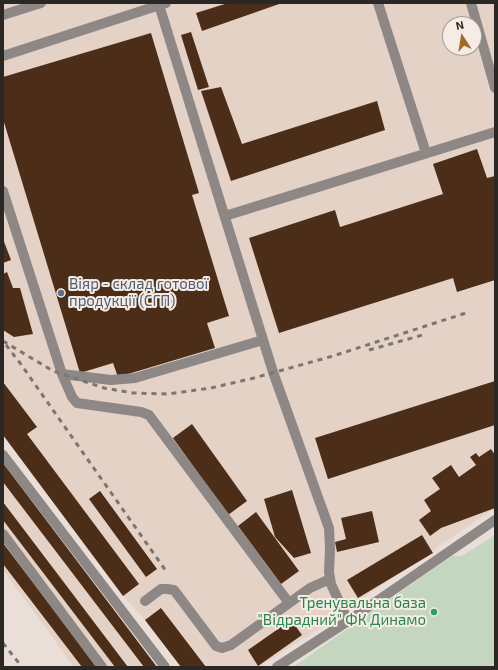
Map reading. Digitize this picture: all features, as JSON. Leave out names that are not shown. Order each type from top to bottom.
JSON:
[{"type":"street","points":[[3,15],[41,3]]},
{"type":"street","points":[[378,3],[426,153]]},
{"type":"street","points":[[472,3],[495,88]]},
{"type":"street","points":[[3,56],[162,4],[273,372],[328,528],[330,549],[329,572],[331,584],[348,621]]},
{"type":"street","points":[[225,216],[495,132]]},
{"type":"street","points":[[3,191],[62,374],[72,396],[77,402],[140,412],[149,415],[289,603]]},
{"type":"street","points":[[62,374],[111,380],[135,378],[263,340]]},
{"type":"street","points":[[3,455],[165,667]]},
{"type":"street","points":[[277,667],[348,621],[495,520]]},
{"type":"street","points":[[3,534],[102,667]]},
{"type":"street","points":[[145,601],[161,589],[174,590],[216,646],[222,648],[230,645],[310,588],[330,579]]},
{"type":"shaded area","points":[[3,3],[495,3],[495,508],[360,600],[352,598],[340,603],[338,617],[259,667],[181,667],[145,620],[123,596],[3,435]]},
{"type":"shaded area","points":[[3,463],[157,667],[74,667],[3,570]]},
{"type":"green space","name":"Тренувальна база \"Відрадний\" ФК Динамо","points":[[495,535],[495,667],[293,667],[452,556],[462,556]]},
{"type":"building","points":[[228,3],[282,3],[202,31],[196,13]]},
{"type":"building","points":[[191,32],[209,87],[198,90],[181,35]]},
{"type":"building","points":[[151,33],[199,193],[192,195],[229,316],[207,323],[215,348],[118,377],[113,363],[80,373],[3,119],[3,77]]},
{"type":"building","points":[[221,87],[242,144],[377,101],[385,130],[231,181],[201,91]]},
{"type":"building","points":[[477,149],[487,178],[495,176],[495,280],[457,292],[453,278],[279,333],[249,238],[335,210],[340,227],[443,194],[433,164]]},
{"type":"building","points":[[3,239],[11,260],[3,263]]},
{"type":"building","points":[[7,272],[13,288],[20,288],[33,334],[14,337],[3,330],[3,274]]},
{"type":"building","points":[[495,381],[495,425],[328,479],[315,438]]},
{"type":"building","points":[[3,382],[37,427],[27,434],[139,584],[123,596],[3,435]]},
{"type":"building","points":[[192,424],[247,501],[228,515],[173,438]]},
{"type":"building","points":[[491,449],[495,455],[495,508],[441,528],[430,536],[419,520],[431,511],[424,500],[440,489],[432,478],[451,465],[459,477],[476,465],[470,457],[476,453],[479,457]]},
{"type":"building","points":[[3,463],[157,667],[144,667],[3,482]]},
{"type":"building","points":[[292,490],[311,553],[294,558],[275,537],[264,499]]},
{"type":"building","points":[[100,491],[157,569],[146,577],[89,499]]},
{"type":"building","points":[[3,502],[128,667],[115,667],[3,520]]},
{"type":"building","points":[[372,511],[379,542],[337,552],[335,542],[346,539],[341,518]]},
{"type":"building","points":[[256,512],[299,571],[281,584],[238,526]]},
{"type":"building","points":[[422,535],[433,553],[358,598],[347,580]]},
{"type":"building","points":[[3,543],[97,667],[82,667],[3,564]]},
{"type":"building","points":[[161,608],[206,667],[181,667],[145,620]]},
{"type":"building","points":[[291,620],[302,635],[258,666],[248,650]]},
{"type":"railway","points":[[3,341],[53,371],[104,388],[133,393],[168,394],[211,388],[254,378],[333,356],[469,312]]},
{"type":"railway","points":[[369,350],[426,334]]},
{"type":"railway","points":[[6,345],[166,571]]},
{"type":"railway","points":[[3,643],[22,667]]},
{"type":"place","name":"Віяр - склад готової продукції (СГП)","points":[[61,293]]},
{"type":"place","name":"Тренувальна база \"Відрадний\" ФК Динамо","points":[[434,612]]}]
